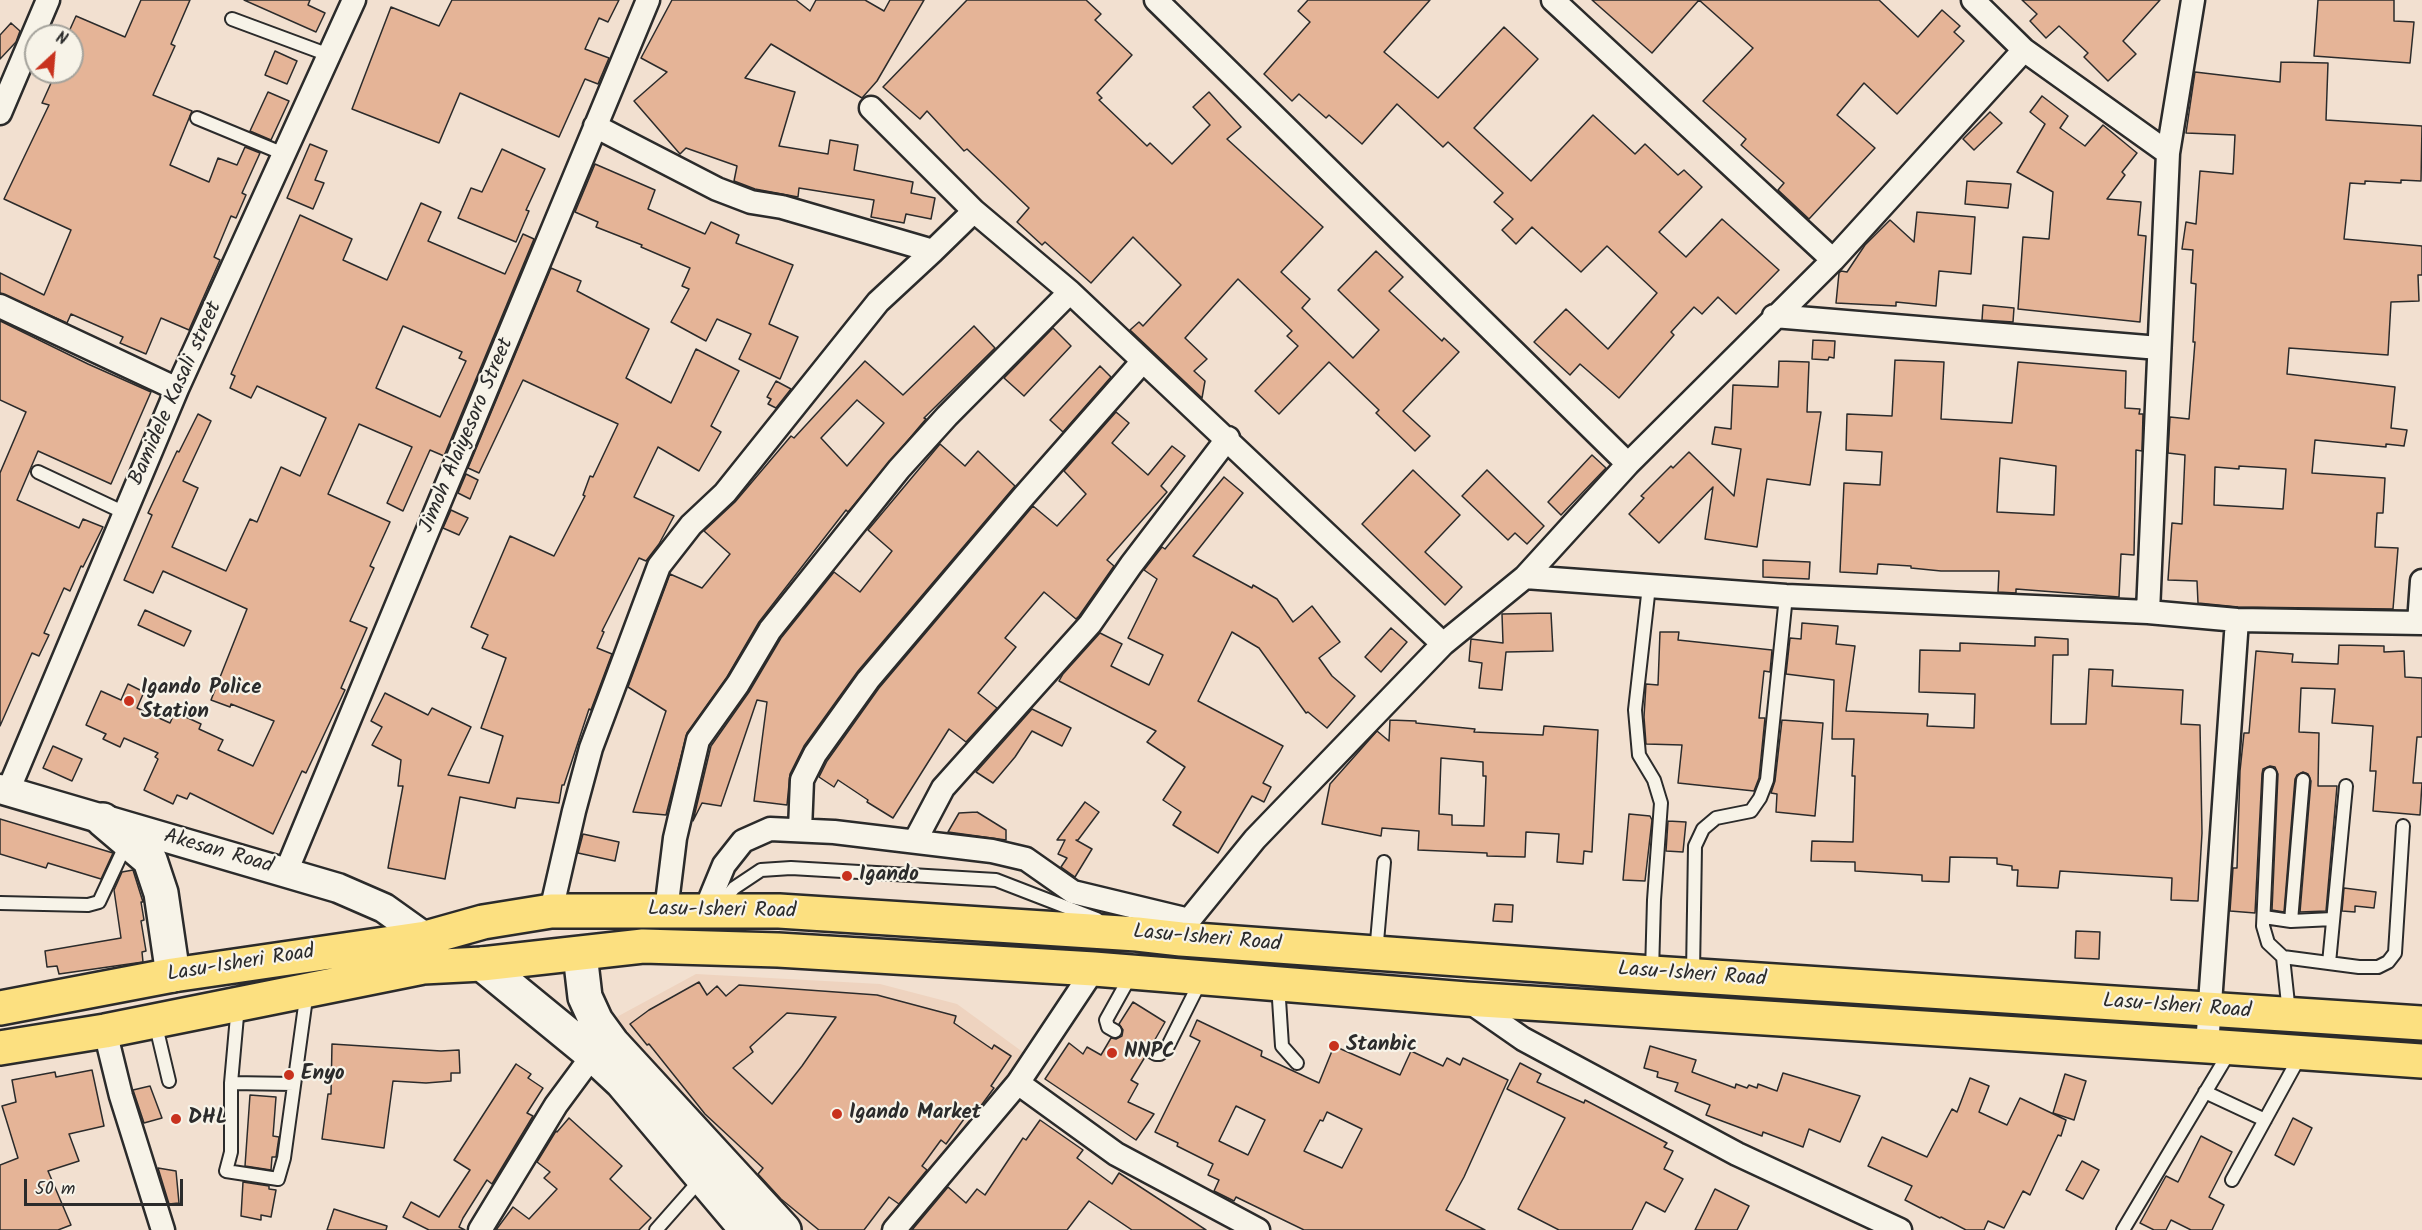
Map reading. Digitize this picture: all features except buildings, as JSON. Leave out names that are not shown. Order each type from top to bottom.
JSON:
[{"type":"main road","points":[[115,830],[150,860],[160,892],[173,975]]},
{"type":"main road","name":"Lasu-Isheri Road","points":[[0,1008],[173,975],[426,938],[483,922],[552,911],[779,911],[1137,934],[1185,930],[1376,953],[2422,1023]]},
{"type":"main road","name":"Lasu-Isheri Road","points":[[0,1048],[105,1031],[423,967],[482,964],[644,946],[778,950],[1094,969],[1466,999],[2422,1061]]},
{"type":"main road","points":[[580,954],[585,997],[596,1021],[612,1043],[784,1230]]},
{"type":"main road","points":[[482,964],[593,1054],[622,1082],[742,1228]]},
{"type":"street","points":[[0,112],[48,0]]},
{"type":"street","name":"Bamidele Kasali street","points":[[4,790],[177,389],[354,0]]},
{"type":"street","name":"Jimoh Alaiyesoro Street","points":[[286,872],[648,0]]},
{"type":"street","points":[[1156,0],[1628,464]]},
{"type":"street","points":[[1553,0],[1833,260]]},
{"type":"street","points":[[1973,0],[2024,50],[2168,153]]},
{"type":"street","points":[[2148,612],[2168,153],[2193,0]]},
{"type":"street","points":[[710,912],[724,865],[742,841],[770,829],[800,830],[915,841],[992,851],[1026,859],[1073,892],[1185,930],[1256,839],[1443,644],[1525,577],[1628,464],[1774,316],[1833,260],[2024,50]]},
{"type":"street","points":[[871,108],[974,211],[1070,291],[1143,362],[1228,438],[1443,644]]},
{"type":"street","points":[[595,126],[717,189],[743,199],[782,207],[933,251]]},
{"type":"street","points":[[552,911],[574,811],[591,748],[659,566],[691,525],[725,493],[878,302],[974,211]]},
{"type":"street","points":[[666,911],[675,838],[699,740],[738,684],[770,630],[899,469],[947,416],[1070,291]]},
{"type":"street","points":[[0,306],[177,389]]},
{"type":"street","points":[[1774,316],[2159,348]]},
{"type":"street","points":[[800,830],[802,780],[815,754],[868,680],[1024,496],[1143,362]]},
{"type":"street","points":[[915,841],[943,788],[1090,624],[1131,565],[1228,438]]},
{"type":"street","points":[[1525,577],[1786,596],[2148,612],[2238,620],[2421,623],[2422,581]]},
{"type":"street","points":[[2220,1047],[2208,1010],[2238,620]]},
{"type":"street","name":"Akesan Road","points":[[4,790],[115,830],[286,872],[338,888],[384,908],[426,938]]},
{"type":"street","points":[[894,1230],[1018,1083],[1094,969]]},
{"type":"street","points":[[1466,999],[1523,1039],[1726,1148],[1900,1230]]},
{"type":"street","points":[[105,1031],[121,1096],[163,1230]]},
{"type":"street","points":[[480,1230],[556,1106],[593,1054]]},
{"type":"street","points":[[1018,1083],[1116,1154],[1258,1230]]},
{"type":"lane","points":[[232,19],[330,55]]},
{"type":"lane","points":[[197,118],[284,154]]},
{"type":"lane","points":[[38,472],[125,513]]},
{"type":"lane","points":[[1649,586],[1635,710],[1639,755],[1654,780],[1661,803],[1654,900],[1652,973]]},
{"type":"lane","points":[[1693,976],[1695,846],[1703,829],[1716,818],[1751,811],[1761,798],[1767,780],[1786,596]]},
{"type":"lane","points":[[2270,774],[2263,926],[2268,943],[2283,957],[2359,967],[2378,967],[2388,962],[2395,953],[2403,826]]},
{"type":"lane","points":[[2291,921],[2303,780]]},
{"type":"lane","points":[[2329,963],[2346,786]]},
{"type":"lane","points":[[0,903],[88,905],[99,902],[115,830]]},
{"type":"lane","points":[[1376,953],[1384,862]]},
{"type":"lane","points":[[710,912],[734,888],[761,870],[791,868],[996,880],[1137,934]]},
{"type":"lane","points":[[747,912],[760,905],[788,900],[903,906]]},
{"type":"lane","points":[[978,911],[998,912],[1041,928]]},
{"type":"lane","points":[[2264,917],[2291,921],[2333,918]]},
{"type":"lane","points":[[2283,957],[2289,1015]]},
{"type":"lane","points":[[1115,1031],[1108,1027],[1106,1020],[1133,972]]},
{"type":"lane","points":[[1149,1050],[1160,1054],[1167,1048],[1203,978]]},
{"type":"lane","points":[[1278,983],[1282,1046],[1297,1063]]},
{"type":"lane","points":[[238,1004],[231,1083],[231,1152],[226,1171],[278,1179],[284,1158],[307,990]]},
{"type":"lane","points":[[155,1021],[169,1081]]},
{"type":"lane","points":[[2123,1230],[2205,1092],[2220,1047]]},
{"type":"lane","points":[[2232,1180],[2302,1053]]},
{"type":"lane","points":[[231,1083],[294,1084]]},
{"type":"lane","points":[[2205,1092],[2265,1120]]},
{"type":"lane","points":[[656,1230],[702,1178]]},
{"type":"shaded area","name":"Igando Market","points":[[696,974],[880,984],[957,1004],[1031,1058],[884,1230],[792,1230],[613,1019]]},
{"type":"place","name":"Igando Police Station","points":[[129,701]]},
{"type":"place","name":"Igando","points":[[847,876]]},
{"type":"place","name":"Stanbic","points":[[1334,1046]]},
{"type":"place","name":"NNPC","points":[[1112,1053]]},
{"type":"place","name":"Enyo","points":[[289,1075]]},
{"type":"place","name":"Igando Market","points":[[837,1114]]},
{"type":"place","name":"DHL","points":[[176,1119]]}]
